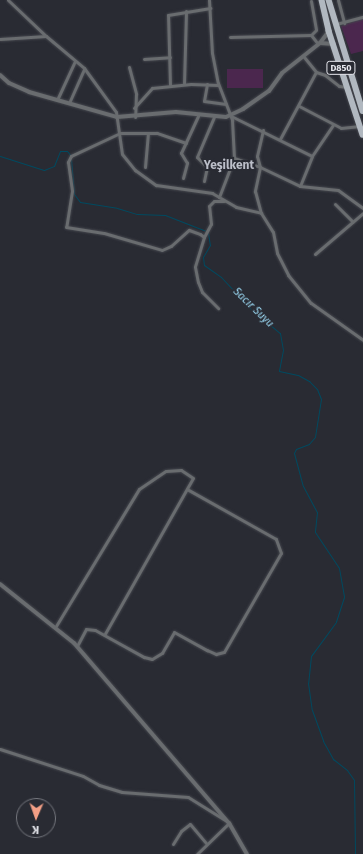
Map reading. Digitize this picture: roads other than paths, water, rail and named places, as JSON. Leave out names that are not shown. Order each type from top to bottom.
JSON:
[{"type":"highway","name":"D850","points":[[322,0],[329,31],[363,135]]},
{"type":"highway","name":"D850","points":[[329,0],[335,25],[361,98],[363,111]]},
{"type":"street","points":[[8,0],[84,69],[111,104],[117,117],[122,154],[135,170],[156,185],[212,193],[236,207],[261,213]]},
{"type":"street","points":[[209,0],[212,53],[218,85],[231,116],[234,158],[219,198]]},
{"type":"street","points":[[338,0],[344,22]]},
{"type":"street","points":[[230,37],[311,35],[316,30],[311,1]]},
{"type":"street","points":[[170,85],[168,15],[186,10],[210,8]]},
{"type":"street","points":[[184,84],[186,10]]},
{"type":"street","points":[[335,25],[363,17]]},
{"type":"street","points":[[231,116],[269,91],[282,73],[304,57],[329,31]]},
{"type":"street","points":[[311,35],[319,43],[334,44]]},
{"type":"street","points":[[0,39],[46,36]]},
{"type":"street","points":[[144,58],[170,57]]},
{"type":"street","points":[[304,57],[316,72],[325,75],[339,86],[347,87]]},
{"type":"street","points":[[58,100],[75,61]]},
{"type":"street","points":[[129,67],[136,94],[134,108],[135,117]]},
{"type":"street","points":[[69,104],[84,69]]},
{"type":"street","points":[[280,139],[316,72]]},
{"type":"street","points":[[0,75],[9,83],[23,89],[69,104],[117,117],[135,117],[149,113],[176,112],[198,116],[231,116],[263,130],[312,156]]},
{"type":"street","points":[[134,108],[152,88],[184,84],[218,85]]},
{"type":"street","points":[[207,84],[204,101],[226,104]]},
{"type":"street","points":[[299,106],[333,125],[344,128],[360,126]]},
{"type":"street","points":[[183,178],[187,163],[180,153],[198,116]]},
{"type":"street","points":[[204,181],[207,167],[197,157],[214,117]]},
{"type":"street","points":[[300,186],[312,156],[333,125]]},
{"type":"street","points":[[263,130],[257,156],[260,167],[254,188],[261,213],[273,232],[277,254],[294,282],[311,303],[363,340]]},
{"type":"street","points":[[186,143],[171,136],[148,133],[120,133],[70,157],[72,192],[66,227],[104,233],[162,250],[171,246],[188,230],[204,236]]},
{"type":"street","points":[[145,167],[148,133]]},
{"type":"street","points":[[234,158],[260,167],[300,186],[338,190],[363,208]]},
{"type":"street","points":[[218,308],[202,292],[195,267],[204,236],[211,224],[209,206],[214,201],[225,200]]},
{"type":"street","points":[[335,204],[353,222]]},
{"type":"street","points":[[315,254],[363,213]]},
{"type":"street","points":[[56,626],[139,489],[166,471],[181,470],[193,478],[104,635]]},
{"type":"street","points":[[77,646],[86,629],[95,630],[144,657],[152,659],[162,653],[174,632],[216,654],[224,652],[281,552],[276,539],[187,489]]},
{"type":"street","points":[[0,584],[56,626],[77,646],[228,822],[247,854]]},
{"type":"street","points":[[0,749],[83,776],[99,785],[122,792],[188,797],[228,822]]},
{"type":"street","points":[[197,854],[228,822]]},
{"type":"street","points":[[173,844],[181,831],[190,824],[206,843]]},
{"type":"waterway","name":"Sacır Suyu","points":[[0,156],[44,170],[54,166],[60,151],[67,151],[71,156]]},
{"type":"waterway","name":"Sacır Suyu","points":[[71,159],[74,194],[80,202],[117,208],[137,214],[165,215],[206,231]]},
{"type":"waterway","name":"Sacır Suyu","points":[[208,233],[210,245],[203,257],[204,265],[221,277],[251,309],[280,333],[283,350],[279,371],[298,375],[309,381],[317,389],[321,399],[315,437],[309,444],[296,449],[294,453],[303,486],[317,512],[315,532],[339,568],[344,597],[336,622],[311,656],[308,683],[312,710],[323,741],[333,759],[347,770],[354,780],[355,854]]},
{"type":"district","name":"Yeşilkent","points":[[229,166]]}]
